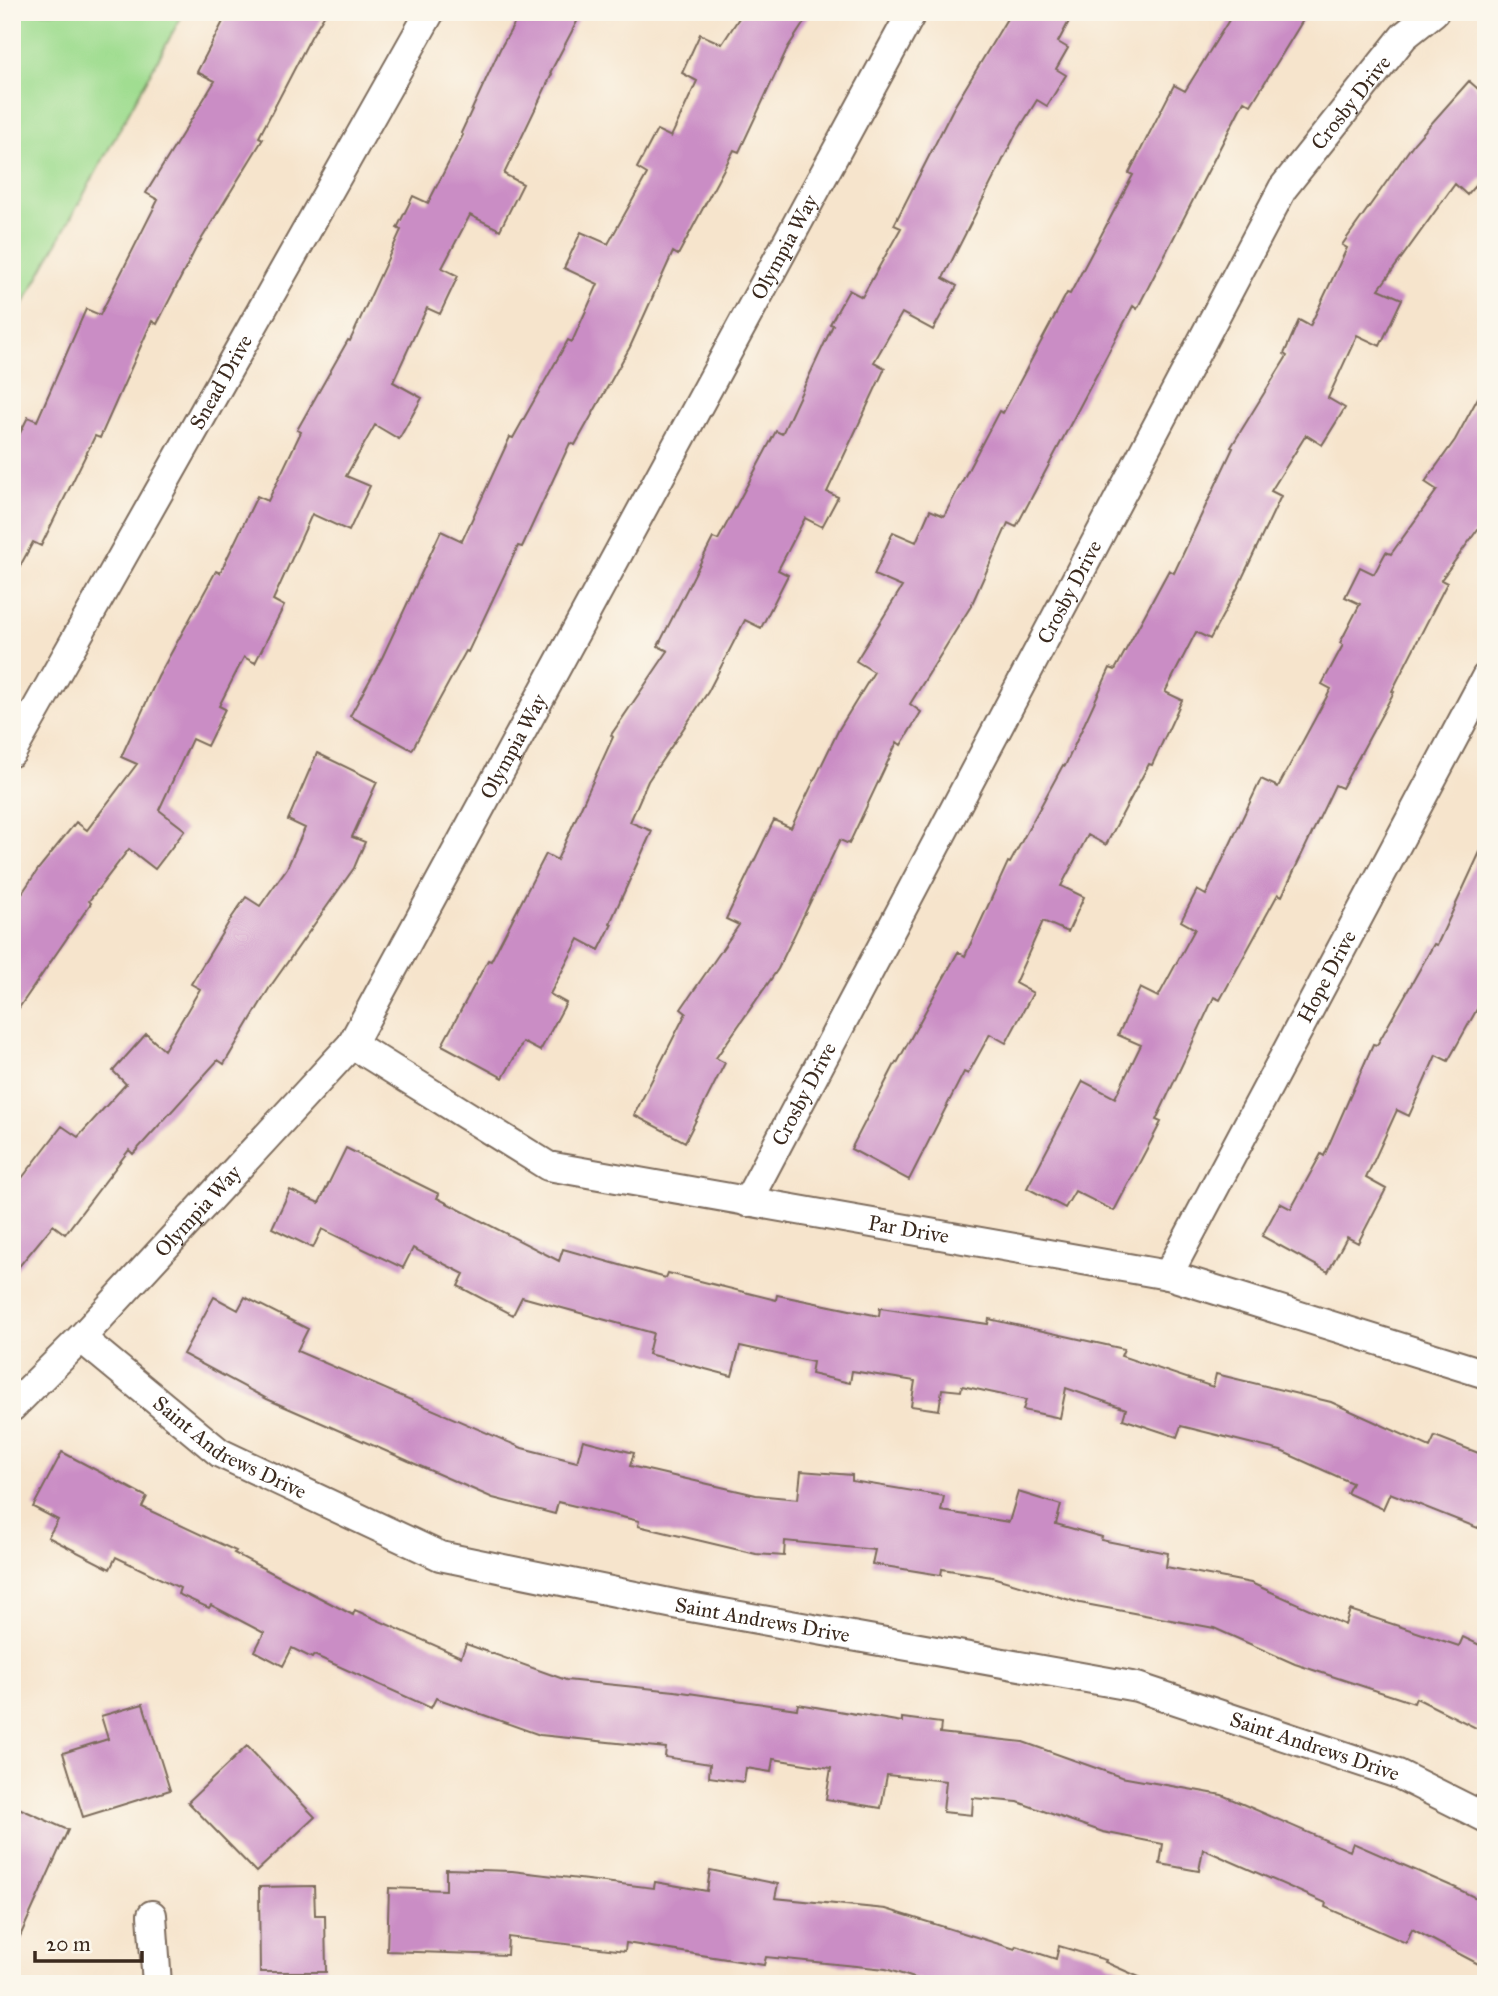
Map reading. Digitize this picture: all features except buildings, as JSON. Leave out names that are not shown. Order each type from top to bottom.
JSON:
[{"type":"street","name":"Snead Drive","points":[[12,752],[430,12]]},
{"type":"street","name":"Olympia Way","points":[[12,1407],[81,1338],[352,1044],[912,12]]},
{"type":"street","name":"Crosby Drive","points":[[747,1202],[1283,188],[1404,36],[1434,12]]},
{"type":"street","name":"Hope Drive","points":[[1168,1275],[1486,677]]},
{"type":"street","name":"Par Drive","points":[[352,1044],[548,1166],[1168,1275],[1486,1374]]},
{"type":"street","name":"Saint Andrews Drive","points":[[81,1338],[220,1453],[440,1556],[679,1605],[1137,1687],[1398,1774],[1486,1818]]},
{"type":"street","points":[[152,1915],[157,1984]]},
{"type":"green space","points":[[12,12],[184,12],[12,325]]}]
